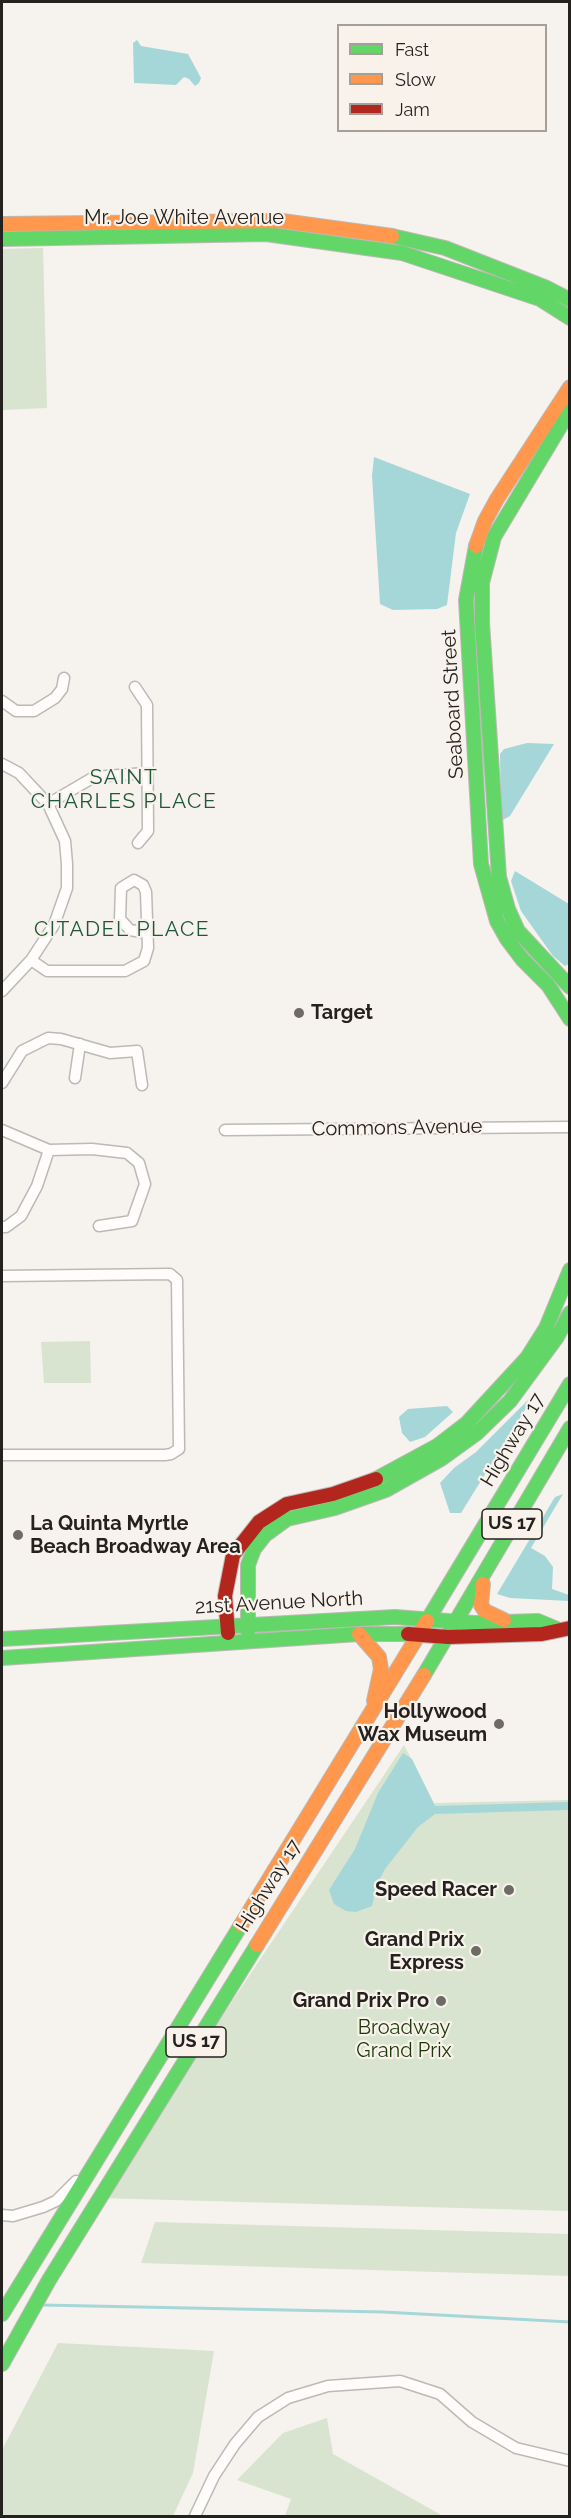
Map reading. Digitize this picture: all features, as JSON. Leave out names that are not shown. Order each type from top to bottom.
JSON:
[{"type":"main road","name":"Mr. Joe White Avenue","points":[[2,224],[282,221],[381,233],[445,248],[547,288],[570,300]]},
{"type":"main road","name":"Mr. Joe White Avenue","points":[[2,239],[266,234],[402,253],[540,299],[570,318]]},
{"type":"main road","name":"Seaboard Street","points":[[570,387],[489,514],[477,543],[466,600],[481,864],[485,882],[497,921],[507,939],[522,959],[548,986],[570,1019]]},
{"type":"main road","name":"Seaboard Street","points":[[570,410],[494,537],[482,583],[482,622],[499,877],[508,909],[518,931],[570,987]]},
{"type":"main road","points":[[228,1641],[225,1596],[233,1555],[259,1522],[287,1504],[333,1494],[372,1481],[437,1446],[467,1423],[527,1358],[546,1328],[570,1270]]},
{"type":"main road","points":[[249,1640],[246,1589],[248,1565],[254,1549],[265,1535],[287,1519],[335,1508],[386,1490],[441,1459],[477,1433],[510,1401],[557,1337],[570,1313]]},
{"type":"main road","name":"Highway 17","points":[[2,2314],[429,1619],[570,1384]]},
{"type":"main road","name":"Highway 17","points":[[2,2364],[49,2280],[448,1637],[491,1559],[570,1428]]},
{"type":"main road","points":[[491,1559],[480,1599],[481,1605],[491,1615],[509,1622]]},
{"type":"main road","name":"21st Avenue North","points":[[2,1639],[395,1617],[456,1621],[538,1621],[563,1628]]},
{"type":"main road","name":"21st Avenue North","points":[[2,1658],[228,1641],[359,1634],[419,1634],[448,1637],[542,1635],[563,1628]]},
{"type":"main road","points":[[359,1634],[379,1656],[381,1669],[371,1712]]},
{"type":"street","points":[[2,701],[16,711],[34,711],[55,698],[62,689],[64,678]]},
{"type":"street","points":[[135,687],[147,705],[145,773],[148,831],[138,843]]},
{"type":"street","points":[[2,764],[19,773],[48,804],[64,841],[67,888],[54,925],[31,960],[2,991]]},
{"type":"street","points":[[48,804],[94,777],[145,773]]},
{"type":"street","points":[[31,960],[47,972],[125,971],[144,961],[148,948],[146,891],[143,885],[134,880],[121,888],[120,919],[130,930],[147,933]]},
{"type":"street","points":[[2,1083],[22,1051],[48,1038],[61,1039],[110,1053],[137,1052],[142,1085]]},
{"type":"street","points":[[75,1078],[80,1044]]},
{"type":"street","name":"Commons Avenue","points":[[225,1131],[570,1127]]},
{"type":"street","points":[[2,1130],[49,1150],[92,1149],[127,1152],[139,1163],[145,1184],[132,1221],[99,1226]]},
{"type":"street","points":[[2,1227],[6,1227],[21,1216],[38,1186],[49,1150]]},
{"type":"street","points":[[2,1276],[170,1274],[177,1280],[178,1449],[165,1455],[2,1455]]},
{"type":"street","points":[[2,2216],[33,2212],[56,2201],[94,2161]]},
{"type":"street","points":[[195,2517],[214,2476],[235,2444],[258,2417],[288,2398],[328,2386],[400,2381],[440,2394],[472,2422],[516,2448],[570,2461]]},
{"type":"green space","points":[[43,248],[47,408],[2,410],[2,249]]},
{"type":"green space","points":[[90,1341],[91,1383],[44,1383],[41,1342]]},
{"type":"green space","name":"Broadway Grand Prix","points":[[404,1745],[434,1803],[569,1800],[569,2211],[100,2198]]},
{"type":"green space","points":[[155,2222],[569,2234],[569,2276],[141,2263]]},
{"type":"green space","points":[[58,2343],[214,2351],[193,2473],[173,2516],[2,2516],[2,2450]]},
{"type":"green space","points":[[327,2418],[333,2454],[443,2516],[285,2516],[291,2499],[237,2480],[283,2433]]},
{"type":"water","points":[[137,40],[141,46],[188,54],[201,78],[199,83],[195,86],[184,77],[176,85],[134,83],[133,43]]},
{"type":"water","points":[[374,457],[470,494],[456,533],[447,605],[437,609],[393,610],[380,604],[372,476]]},
{"type":"water","points":[[527,743],[554,744],[510,816],[501,821],[500,754],[504,749]]},
{"type":"water","points":[[515,871],[569,904],[569,964],[565,966],[553,956],[521,911],[511,881]]},
{"type":"water","points":[[536,1392],[461,1513],[450,1513],[440,1483],[454,1468],[476,1452]]},
{"type":"water","points":[[447,1406],[453,1412],[425,1437],[410,1442],[402,1433],[399,1417],[408,1409]]},
{"type":"water","points":[[563,1494],[531,1548],[545,1556],[553,1567],[552,1589],[569,1595],[569,1601],[510,1598],[497,1594],[555,1497]]},
{"type":"water","points":[[403,1753],[412,1759],[435,1806],[569,1802],[569,1810],[435,1814],[418,1827],[385,1869],[377,1884],[372,1906],[356,1912],[346,1911],[334,1904],[329,1890],[355,1849],[378,1793]]},
{"type":"waterway","points":[[42,2305],[383,2312],[570,2322]]},
{"type":"traffic: fast","points":[[2,239],[266,234],[402,253],[540,299],[570,318]]},
{"type":"traffic: fast","points":[[392,236],[445,248],[547,288],[570,300]]},
{"type":"traffic: fast","points":[[570,410],[494,537],[482,583],[482,622],[499,877],[508,909],[518,931],[570,987]]},
{"type":"traffic: fast","points":[[476,546],[466,600],[481,864],[497,921],[507,939],[522,959],[548,985],[570,1019]]},
{"type":"traffic: fast","points":[[376,1479],[437,1446],[467,1423],[527,1358],[546,1328],[570,1270]]},
{"type":"traffic: fast","points":[[248,1632],[248,1565],[254,1549],[265,1535],[287,1519],[335,1508],[386,1490],[441,1459],[477,1433],[510,1401],[557,1337],[570,1313]]},
{"type":"traffic: fast","points":[[427,1621],[570,1384]]},
{"type":"traffic: fast","points":[[424,1675],[570,1428]]},
{"type":"traffic: fast","points":[[2,1639],[395,1617],[474,1623],[538,1621],[557,1629]]},
{"type":"traffic: fast","points":[[2,1658],[359,1634],[408,1634]]},
{"type":"traffic: fast","points":[[2,2314],[241,1925]]},
{"type":"traffic: fast","points":[[2,2364],[49,2280],[257,1945]]},
{"type":"traffic: slow","points":[[2,224],[282,221],[392,236]]},
{"type":"traffic: slow","points":[[476,546],[485,521],[497,499],[570,387]]},
{"type":"traffic: slow","points":[[483,1584],[481,1605],[485,1611],[504,1620]]},
{"type":"traffic: slow","points":[[241,1925],[427,1621]]},
{"type":"traffic: slow","points":[[359,1634],[379,1657],[381,1669],[374,1701]]},
{"type":"traffic: slow","points":[[257,1945],[424,1675]]},
{"type":"traffic: jam","points":[[228,1633],[225,1596],[233,1555],[259,1522],[287,1504],[333,1494],[376,1479]]},
{"type":"traffic: jam","points":[[408,1634],[448,1637],[542,1634],[570,1628]]},
{"type":"place","name":"Target","points":[[299,1013]]},
{"type":"place","name":"La Quinta Myrtle Beach Broadway Area","points":[[18,1535]]},
{"type":"place","name":"Hollywood Wax Museum","points":[[499,1724]]},
{"type":"place","name":"Speed Racer","points":[[509,1890]]},
{"type":"place","name":"Grand Prix Express","points":[[476,1951]]},
{"type":"place","name":"Grand Prix Pro","points":[[441,2001]]},
{"type":"district","name":"SAINT CHARLES PLACE","points":[[124,790]]},
{"type":"district","name":"CITADEL PLACE","points":[[122,930]]}]
